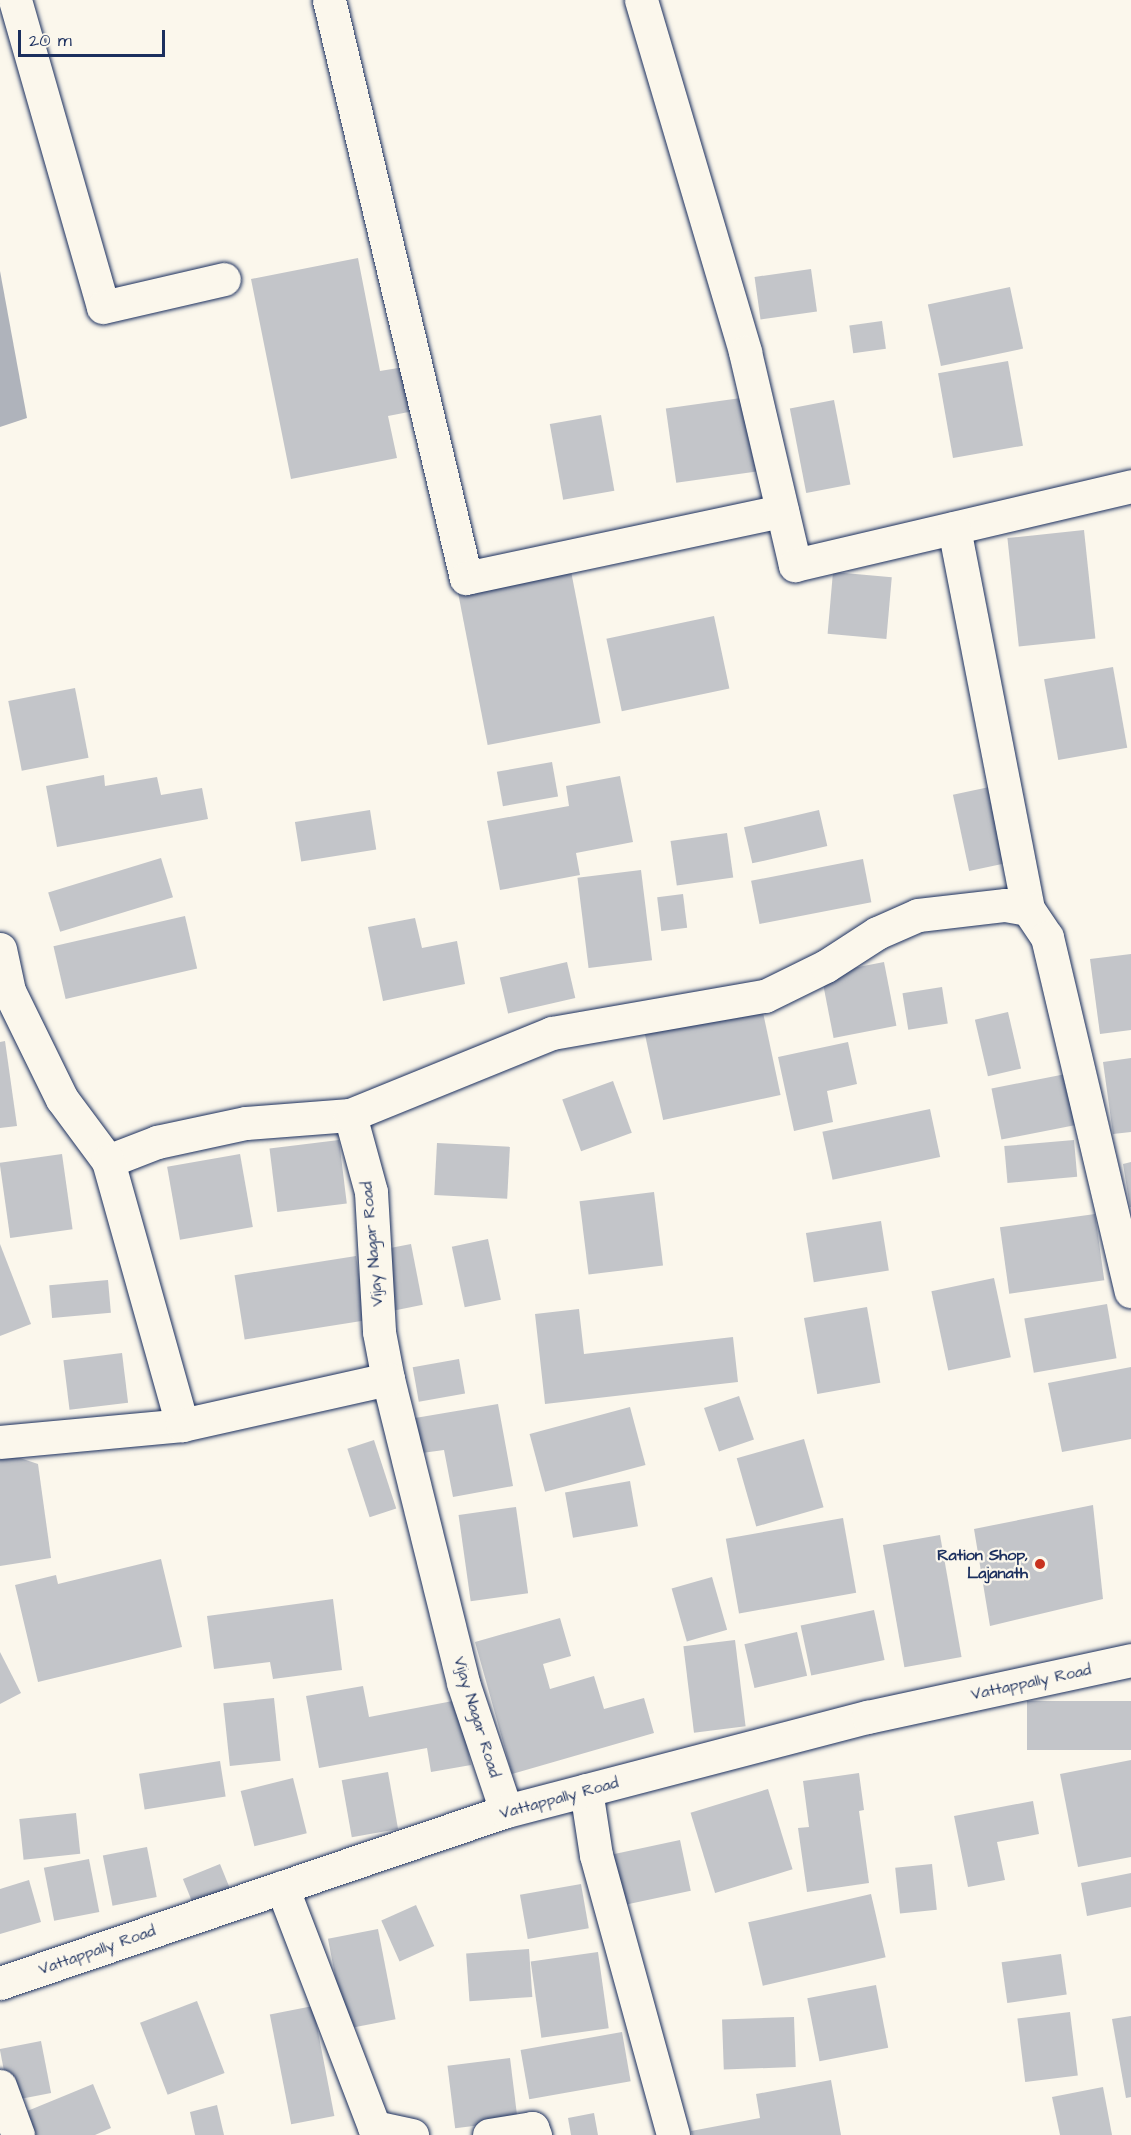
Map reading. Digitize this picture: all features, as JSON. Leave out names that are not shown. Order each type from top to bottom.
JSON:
[{"type":"street","points":[[15,0],[103,307],[224,279]]},
{"type":"street","points":[[328,0],[466,578],[782,511]]},
{"type":"street","points":[[640,0],[745,352],[795,566],[1131,486]]},
{"type":"street","points":[[954,528],[1028,909],[1047,937],[1131,1291]]},
{"type":"street","points":[[108,1161],[157,1142],[246,1123],[350,1115],[552,1033],[765,996],[826,966],[877,933],[918,915],[1005,905],[1028,909]]},
{"type":"street","points":[[0,949],[9,991],[62,1100],[108,1161],[182,1425]]},
{"type":"street","name":"Vijay Nagar Road","points":[[350,1115],[371,1192],[379,1332],[388,1379],[463,1683],[506,1811]]},
{"type":"street","points":[[0,1442],[182,1425],[388,1379]]},
{"type":"street","name":"Vattappally Road","points":[[0,1983],[506,1811],[868,1717],[1131,1660]]},
{"type":"street","points":[[586,1790],[596,1855],[673,2135]]},
{"type":"street","points":[[282,1887],[374,2127],[412,2135]]},
{"type":"street","points":[[0,2086],[18,2135]]},
{"type":"street","points":[[489,2135],[532,2128],[535,2135]]},
{"type":"shaded area","points":[[0,271],[27,418],[0,427]]},
{"type":"building","points":[[358,258],[380,371],[410,366],[419,410],[388,416],[397,458],[291,479],[251,279]]},
{"type":"building","points":[[811,269],[817,312],[761,320],[755,277]]},
{"type":"building","points":[[1010,287],[1023,349],[941,366],[928,304]]},
{"type":"building","points":[[882,321],[886,349],[853,353],[849,326]]},
{"type":"building","points":[[1008,361],[1023,446],[953,458],[938,373]]},
{"type":"building","points":[[748,397],[758,471],[676,483],[666,409]]},
{"type":"building","points":[[834,400],[850,484],[806,493],[790,409]]},
{"type":"building","points":[[601,415],[614,491],[563,500],[550,424]]},
{"type":"building","points":[[1084,530],[1095,638],[1019,646],[1007,538]]},
{"type":"building","points":[[570,566],[601,723],[488,745],[457,588]]},
{"type":"building","points":[[833,572],[892,577],[886,639],[828,634]]},
{"type":"building","points":[[714,616],[729,688],[622,711],[606,639]]},
{"type":"building","points":[[1113,667],[1127,748],[1058,760],[1044,679]]},
{"type":"building","points":[[75,688],[89,758],[22,771],[8,701]]},
{"type":"building","points":[[552,762],[558,796],[503,806],[497,772]]},
{"type":"building","points":[[104,775],[105,786],[157,777],[161,795],[202,788],[208,819],[57,847],[46,786]]},
{"type":"building","points":[[620,776],[633,842],[576,853],[580,875],[500,890],[487,821],[569,806],[566,786]]},
{"type":"building","points":[[994,786],[1010,862],[969,871],[953,795]]},
{"type":"building","points":[[370,810],[376,850],[301,861],[295,822]]},
{"type":"building","points":[[819,810],[827,846],[752,863],[744,827]]},
{"type":"building","points":[[727,833],[733,878],[677,885],[671,841]]},
{"type":"building","points":[[161,858],[173,897],[60,932],[48,892]]},
{"type":"building","points":[[863,859],[871,902],[759,924],[751,881]]},
{"type":"building","points":[[641,870],[652,960],[589,968],[577,878]]},
{"type":"building","points":[[683,894],[687,928],[661,931],[657,897]]},
{"type":"building","points":[[185,916],[197,969],[66,999],[53,946]]},
{"type":"building","points":[[415,918],[422,948],[457,941],[465,984],[383,1001],[368,927]]},
{"type":"building","points":[[1131,954],[1131,1030],[1100,1034],[1090,959]]},
{"type":"building","points":[[567,962],[575,998],[508,1014],[500,978]]},
{"type":"building","points":[[884,962],[896,1026],[834,1038],[821,974]]},
{"type":"building","points":[[942,987],[948,1024],[908,1030],[902,993]]},
{"type":"building","points":[[761,1003],[781,1095],[663,1120],[644,1028]]},
{"type":"building","points":[[1008,1012],[1021,1069],[988,1076],[975,1020]]},
{"type":"building","points":[[5,1041],[17,1126],[0,1128],[0,1042]]},
{"type":"building","points":[[848,1042],[857,1084],[827,1091],[833,1122],[794,1131],[778,1057]]},
{"type":"building","points":[[1131,1058],[1131,1132],[1113,1134],[1103,1062]]},
{"type":"building","points":[[1071,1073],[1081,1124],[1001,1140],[991,1088]]},
{"type":"building","points":[[613,1081],[632,1133],[581,1151],[562,1099]]},
{"type":"building","points":[[930,1109],[940,1157],[833,1180],[822,1132]]},
{"type":"building","points":[[339,1140],[347,1204],[277,1212],[270,1149]]},
{"type":"building","points":[[1074,1140],[1077,1177],[1007,1183],[1004,1146]]},
{"type":"building","points":[[437,1143],[510,1147],[507,1199],[434,1195]]},
{"type":"building","points":[[62,1154],[73,1229],[10,1238],[0,1163]]},
{"type":"building","points":[[240,1154],[253,1227],[180,1240],[167,1167]]},
{"type":"building","points":[[1131,1162],[1131,1207],[1130,1207],[1123,1164]]},
{"type":"building","points":[[654,1192],[663,1265],[589,1275],[580,1201]]},
{"type":"building","points":[[1095,1214],[1104,1280],[1009,1294],[1000,1227]]},
{"type":"building","points":[[881,1221],[889,1270],[814,1282],[806,1233]]},
{"type":"building","points":[[488,1239],[501,1300],[465,1307],[452,1247]]},
{"type":"building","points":[[0,1244],[31,1324],[0,1336]]},
{"type":"building","points":[[411,1244],[423,1305],[394,1310],[383,1250]]},
{"type":"building","points":[[356,1256],[366,1320],[245,1339],[235,1275]]},
{"type":"building","points":[[994,1278],[1011,1357],[948,1371],[931,1291]]},
{"type":"building","points":[[108,1280],[111,1313],[52,1318],[49,1285]]},
{"type":"building","points":[[1107,1304],[1117,1358],[1034,1373],[1024,1319]]},
{"type":"building","points":[[867,1307],[880,1383],[817,1394],[804,1318]]},
{"type":"building","points":[[579,1309],[584,1354],[733,1337],[738,1382],[545,1404],[535,1314]]},
{"type":"building","points":[[122,1353],[128,1403],[70,1410],[63,1360]]},
{"type":"building","points":[[459,1359],[465,1393],[419,1402],[413,1367]]},
{"type":"building","points":[[1131,1367],[1131,1439],[1062,1452],[1048,1383]]},
{"type":"building","points":[[739,1396],[754,1439],[719,1452],[704,1408]]},
{"type":"building","points":[[498,1404],[513,1486],[453,1497],[444,1450],[422,1453],[415,1418]]},
{"type":"building","points":[[630,1407],[646,1465],[545,1492],[530,1434]]},
{"type":"building","points":[[804,1439],[824,1507],[756,1527],[737,1458]]},
{"type":"building","points":[[374,1440],[396,1508],[370,1517],[347,1449]]},
{"type":"building","points":[[11,1455],[38,1464],[51,1558],[0,1566],[0,1457]]},
{"type":"building","points":[[630,1481],[638,1526],[573,1538],[565,1492]]},
{"type":"building","name":"Ration Shop, Lajanath","points":[[1093,1505],[1103,1599],[990,1626],[974,1529]]},
{"type":"building","points":[[516,1507],[528,1593],[471,1601],[459,1515]]},
{"type":"building","points":[[843,1518],[856,1593],[739,1614],[726,1539]]},
{"type":"building","points":[[940,1535],[962,1657],[904,1667],[883,1545]]},
{"type":"building","points":[[161,1559],[182,1647],[38,1682],[15,1585],[56,1575],[58,1584]]},
{"type":"building","points":[[712,1577],[727,1630],[687,1641],[672,1589]]},
{"type":"building","points":[[333,1599],[342,1670],[273,1679],[270,1662],[214,1669],[207,1616]]},
{"type":"building","points":[[874,1610],[885,1660],[811,1675],[801,1626]]},
{"type":"building","points":[[560,1618],[571,1656],[543,1664],[550,1689],[594,1676],[604,1709],[644,1698],[654,1733],[512,1774],[475,1642]]},
{"type":"building","points":[[797,1632],[807,1676],[755,1688],[744,1644]]},
{"type":"building","points":[[735,1640],[746,1726],[694,1733],[683,1646]]},
{"type":"building","points":[[0,1652],[21,1693],[0,1704]]},
{"type":"building","points":[[363,1686],[369,1717],[458,1700],[471,1765],[431,1772],[427,1748],[319,1768],[306,1696]]},
{"type":"building","points":[[274,1698],[281,1761],[230,1766],[223,1703]]},
{"type":"building","points":[[1027,1701],[1131,1701],[1131,1750],[1027,1750]]},
{"type":"building","points":[[1131,1760],[1131,1857],[1078,1867],[1060,1774]]},
{"type":"building","points":[[220,1761],[226,1797],[145,1809],[139,1774]]},
{"type":"building","points":[[388,1772],[398,1829],[352,1837],[342,1780]]},
{"type":"building","points":[[859,1773],[864,1810],[859,1811],[869,1883],[807,1892],[798,1828],[809,1827],[803,1781]]},
{"type":"building","points":[[293,1778],[307,1833],[254,1846],[241,1791]]},
{"type":"building","points":[[768,1789],[793,1869],[715,1893],[691,1813]]},
{"type":"building","points":[[1033,1801],[1039,1834],[997,1842],[1005,1880],[968,1887],[954,1816]]},
{"type":"building","points":[[76,1813],[80,1854],[24,1860],[19,1819]]},
{"type":"building","points":[[680,1840],[691,1891],[619,1906],[609,1855]]},
{"type":"building","points":[[147,1847],[157,1897],[113,1906],[103,1856]]},
{"type":"building","points":[[89,1859],[99,1912],[54,1921],[44,1868]]},
{"type":"building","points":[[220,1864],[232,1893],[195,1908],[183,1879]]},
{"type":"building","points":[[932,1864],[937,1910],[900,1914],[895,1868]]},
{"type":"building","points":[[1131,1873],[1131,1907],[1087,1916],[1081,1883]]},
{"type":"building","points":[[29,1880],[41,1922],[0,1934],[0,1889]]},
{"type":"building","points":[[581,1884],[589,1928],[528,1939],[520,1895]]},
{"type":"building","points":[[871,1894],[886,1957],[763,1986],[748,1922]]},
{"type":"building","points":[[416,1905],[434,1946],[400,1962],[381,1920]]},
{"type":"building","points":[[378,1929],[396,2019],[345,2029],[328,1939]]},
{"type":"building","points":[[529,1949],[532,1997],[470,2001],[466,1953]]},
{"type":"building","points":[[598,1952],[609,2028],[541,2038],[531,1961]]},
{"type":"building","points":[[1061,1954],[1067,1995],[1007,2003],[1002,1962]]},
{"type":"building","points":[[876,1985],[888,2048],[819,2061],[807,1998]]},
{"type":"building","points":[[197,2001],[225,2073],[168,2095],[140,2023]]},
{"type":"building","points":[[313,2006],[334,2116],[291,2124],[270,2014]]},
{"type":"building","points":[[1070,2012],[1078,2076],[1025,2082],[1017,2018]]},
{"type":"building","points":[[1131,2016],[1131,2097],[1126,2098],[1112,2019]]},
{"type":"building","points":[[794,2017],[796,2067],[724,2069],[722,2020]]},
{"type":"building","points":[[622,2032],[631,2081],[529,2099],[521,2050]]},
{"type":"building","points":[[41,2041],[51,2093],[10,2101],[0,2049]]},
{"type":"building","points":[[510,2058],[518,2121],[455,2128],[447,2066]]},
{"type":"building","points":[[831,2080],[841,2135],[692,2135],[691,2131],[760,2118],[756,2094]]},
{"type":"building","points":[[93,2084],[111,2128],[95,2135],[28,2135],[20,2114]]},
{"type":"building","points":[[1103,2087],[1112,2135],[1060,2135],[1052,2097]]},
{"type":"building","points":[[217,2105],[224,2135],[195,2135],[190,2112]]},
{"type":"building","points":[[594,2113],[598,2135],[571,2135],[568,2118]]},
{"type":"place","name":"Ration Shop, Lajanath","points":[[1040,1564]]}]
